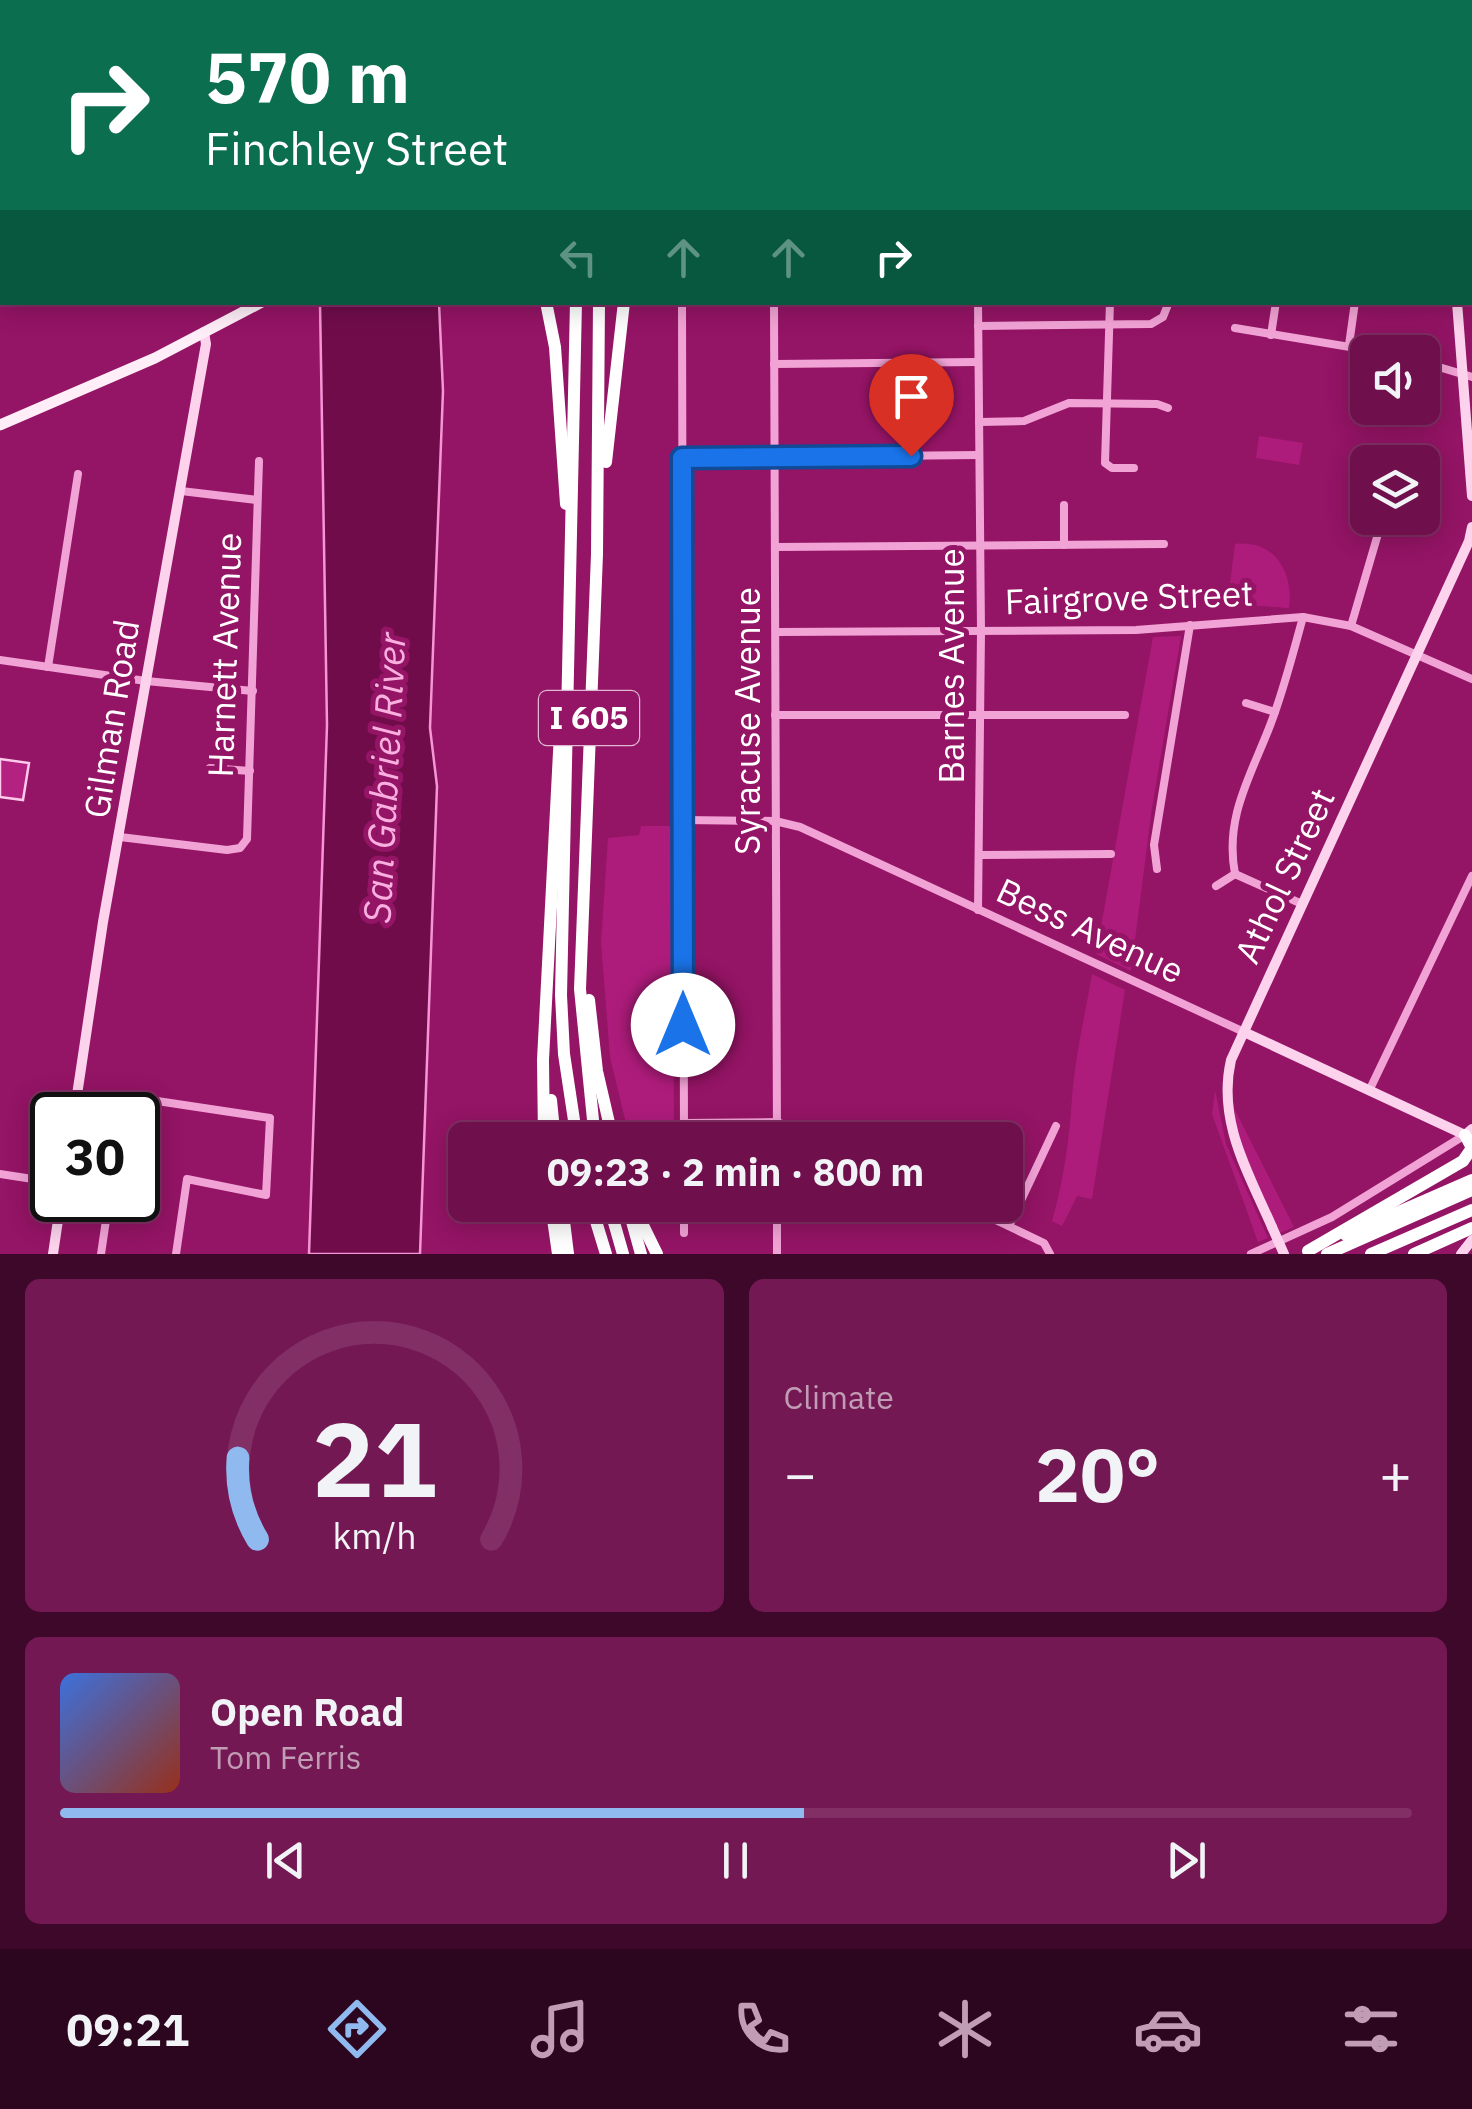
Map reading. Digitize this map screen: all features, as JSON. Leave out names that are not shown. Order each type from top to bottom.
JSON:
[{"type":"highway","points":[[546,305],[562,426],[570,598]]},
{"type":"highway","name":"I 605","points":[[574,1122],[564,1054],[561,995],[576,305]]},
{"type":"highway","name":"I 605","points":[[593,1122],[583,1050],[582,882],[597,554],[600,305]]},
{"type":"highway","points":[[597,554],[624,305]]},
{"type":"highway","points":[[544,1122],[557,755],[565,708]]},
{"type":"highway","points":[[582,882],[592,1040],[608,1122]]},
{"type":"highway","points":[[545,1033],[553,1122]]},
{"type":"highway","points":[[1305,1252],[1463,1161],[1472,1148],[1468,1132]]},
{"type":"highway","points":[[1305,1252],[1472,1180]]},
{"type":"highway","points":[[1326,1254],[1472,1190]]},
{"type":"highway","points":[[1347,1254],[1472,1198]]},
{"type":"highway","points":[[1371,1254],[1472,1210]]},
{"type":"highway","points":[[553,1222],[558,1254]]},
{"type":"highway","points":[[564,1222],[568,1254]]},
{"type":"highway","points":[[596,1222],[606,1254]]},
{"type":"highway","points":[[614,1222],[623,1254]]},
{"type":"highway","points":[[634,1222],[642,1254]]},
{"type":"highway","points":[[639,1222],[657,1254]]},
{"type":"highway","points":[[1414,1254],[1472,1228]]},
{"type":"main road","points":[[228,318],[242,305]]},
{"type":"main road","points":[[0,425],[155,358],[256,305]]},
{"type":"street","points":[[682,305],[684,1122]]},
{"type":"street","name":"Syracuse Avenue","points":[[774,305],[777,1122]]},
{"type":"street","name":"Barnes Avenue","points":[[978,305],[978,910]]},
{"type":"street","points":[[1110,305],[1108,466],[1134,468]]},
{"type":"street","points":[[978,326],[1158,322],[1167,305]]},
{"type":"street","points":[[1271,334],[1276,305]]},
{"type":"street","points":[[1236,328],[1349,346],[1355,305]]},
{"type":"street","points":[[1457,305],[1459,371],[1472,496]]},
{"type":"street","name":"Gilman Road","points":[[77,1092],[103,922],[182,491],[206,344],[204,332]]},
{"type":"street","points":[[774,364],[978,362]]},
{"type":"street","points":[[1440,366],[1472,377]]},
{"type":"street","points":[[980,422],[1024,421],[1069,403],[1168,408]]},
{"type":"street","points":[[682,458],[980,455]]},
{"type":"street","name":"Harnett Avenue","points":[[120,837],[227,850],[240,848],[247,839],[259,461]]},
{"type":"street","points":[[48,667],[78,474]]},
{"type":"street","points":[[182,491],[257,500]]},
{"type":"street","points":[[1064,505],[1064,545]]},
{"type":"street","name":"Athol Street","points":[[1284,1254],[1236,1146],[1228,1110],[1228,1072],[1472,527]]},
{"type":"street","points":[[1351,626],[1378,535]]},
{"type":"street","points":[[776,546],[1164,544]]},
{"type":"street","points":[[1235,874],[1239,799],[1275,712],[1303,618]]},
{"type":"street","name":"Fairgrove Street","points":[[776,632],[1155,630],[1303,618],[1351,626],[1472,679]]},
{"type":"street","points":[[1157,869],[1154,845],[1190,625]]},
{"type":"street","points":[[0,660],[146,681],[253,691]]},
{"type":"street","points":[[1246,703],[1275,712]]},
{"type":"street","points":[[775,716],[1125,715]]},
{"type":"street","points":[[210,768],[250,772]]},
{"type":"street","name":"Bess Avenue","points":[[683,820],[775,821],[800,826],[1369,1091],[1468,1132]]},
{"type":"street","points":[[980,855],[1111,854]]},
{"type":"street","points":[[1235,874],[1302,904]]},
{"type":"street","points":[[1216,886],[1235,874]]},
{"type":"street","points":[[1369,1091],[1472,876]]},
{"type":"street","points":[[160,1101],[270,1118],[266,1195],[187,1180],[176,1254]]},
{"type":"street","points":[[1009,1226],[1056,1126]]},
{"type":"street","points":[[1251,1254],[1332,1216],[1468,1132]]},
{"type":"street","points":[[0,1174],[30,1179]]},
{"type":"street","points":[[53,1254],[58,1222]]},
{"type":"street","points":[[101,1254],[106,1222]]},
{"type":"street","points":[[684,1222],[684,1233]]},
{"type":"street","points":[[777,1222],[778,1254]]},
{"type":"street","points":[[1000,1222],[1044,1243],[1050,1252]]},
{"type":"street","points":[[1461,1254],[1472,1240]]},
{"type":"shaded area","points":[[1259,436],[1303,443],[1299,465],[1256,458]]},
{"type":"shaded area","points":[[1235,544],[1261,547],[1279,561],[1288,583],[1289,608],[1231,604],[1228,599]]},
{"type":"shaded area","points":[[1181,636],[1152,808],[1131,971],[1096,954],[1153,637]]},
{"type":"shaded area","points":[[641,826],[673,826],[674,1122],[626,1122],[610,1057],[601,942],[608,838],[639,835]]},
{"type":"shaded area","points":[[1092,974],[1125,990],[1092,1199],[1077,1196],[1062,1226],[1052,1221],[1065,1160],[1075,1067]]},
{"type":"shaded area","points":[[1215,1090],[1226,1144],[1268,1238],[1258,1242],[1212,1114]]},
{"type":"shaded area","points":[[1234,1108],[1294,1227],[1280,1233],[1236,1135]]},
{"type":"water","name":"San Gabriel River","points":[[320,305],[439,305],[443,391],[430,728],[437,786],[420,1254],[309,1254],[327,725]]},
{"type":"building","points":[[0,759],[29,763],[23,800],[0,797]]},
{"type":"route","points":[[683,1025],[682,458],[911,456]]}]
